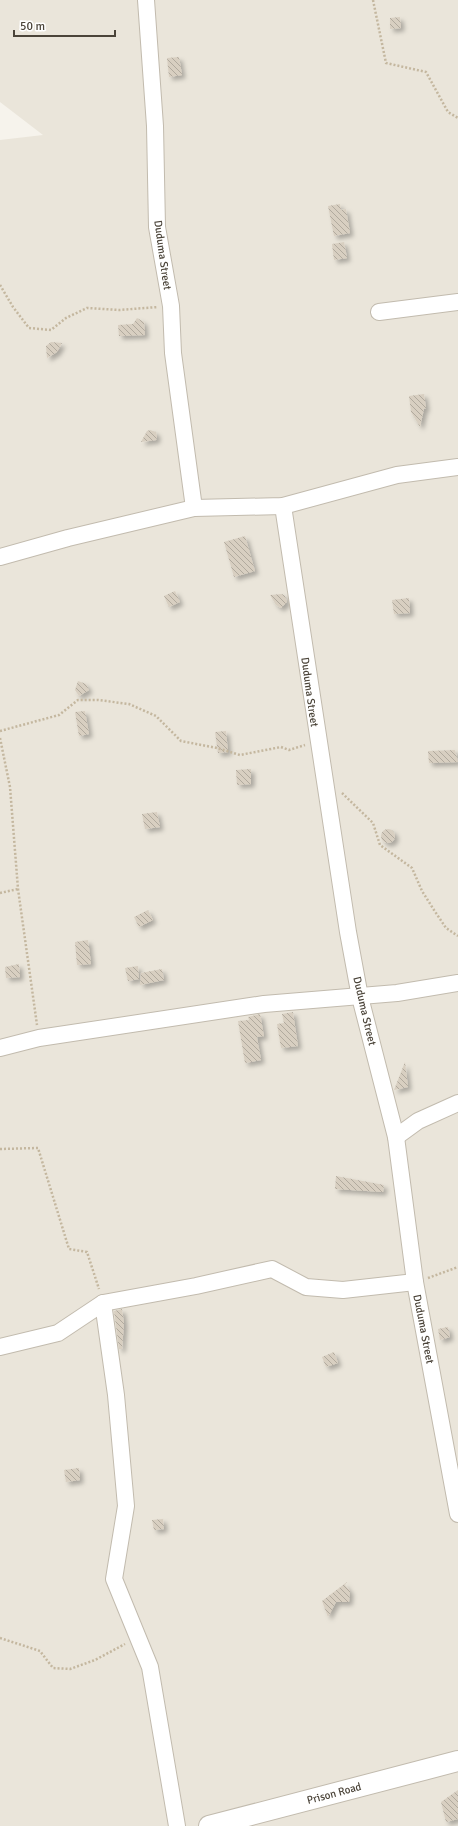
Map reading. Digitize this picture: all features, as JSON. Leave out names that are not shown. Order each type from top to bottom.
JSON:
[{"type":"street","name":"Duduma Street","points":[[146,0],[155,126],[157,227],[170,306],[173,353],[194,508]]},
{"type":"street","points":[[379,312],[458,302]]},
{"type":"street","points":[[0,557],[68,538],[194,508],[282,506],[397,475],[458,467]]},
{"type":"street","name":"Duduma Street","points":[[282,506],[348,932],[360,996],[396,1136],[415,1282],[458,1514]]},
{"type":"street","points":[[0,1048],[39,1038],[264,1004],[396,994],[458,983]]},
{"type":"street","points":[[396,1136],[418,1121],[458,1103]]},
{"type":"street","points":[[0,1347],[58,1334],[103,1303],[196,1286],[272,1268],[306,1287],[342,1290],[415,1282]]},
{"type":"street","points":[[103,1303],[116,1394],[126,1506],[114,1579],[150,1667],[178,1826]]},
{"type":"street","name":"Prison Road","points":[[209,1826],[458,1761]]},
{"type":"path","points":[[373,0],[386,63],[426,72],[448,112],[458,118]]},
{"type":"path","points":[[0,285],[13,307],[29,328],[51,330],[66,318],[87,308],[119,310],[170,306]]},
{"type":"path","points":[[0,731],[59,715],[78,700],[98,700],[129,704],[156,716],[181,741],[217,748],[240,755],[281,747],[289,750],[318,742]]},
{"type":"path","points":[[0,738],[10,787],[18,890],[39,1038]]},
{"type":"path","points":[[324,780],[337,788],[373,823],[380,845],[412,868],[422,891],[446,928],[458,936]]},
{"type":"path","points":[[0,893],[18,890]]},
{"type":"path","points":[[0,1149],[38,1148],[69,1249],[87,1252],[103,1303]]},
{"type":"path","points":[[415,1282],[458,1267]]},
{"type":"path","points":[[0,1638],[40,1652],[52,1668],[70,1669],[95,1660],[138,1637]]},
{"type":"shaded area","points":[[0,0],[458,0],[458,1826],[0,1826],[0,140],[43,135],[0,102]]},
{"type":"building","points":[[400,17],[401,28],[390,29],[390,18]]},
{"type":"building","points":[[179,57],[182,75],[169,77],[167,58]]},
{"type":"building","points":[[340,204],[341,210],[346,209],[350,233],[334,236],[328,206]]},
{"type":"building","points":[[344,242],[347,258],[334,260],[332,244]]},
{"type":"building","points":[[137,318],[144,322],[145,335],[119,336],[118,325],[133,324]]},
{"type":"building","points":[[51,342],[62,343],[57,352],[47,358],[46,346]]},
{"type":"building","points":[[424,394],[426,408],[424,409],[420,427],[411,412],[409,396]]},
{"type":"building","points":[[150,430],[156,432],[156,440],[141,442],[147,431]]},
{"type":"building","points":[[245,536],[255,571],[234,577],[224,542]]},
{"type":"building","points":[[175,591],[180,602],[169,607],[164,596]]},
{"type":"building","points":[[282,594],[285,596],[287,602],[281,608],[276,605],[270,595]]},
{"type":"building","points":[[409,598],[410,613],[394,614],[392,600]]},
{"type":"building","points":[[78,681],[86,684],[89,690],[79,696],[75,690]]},
{"type":"building","points":[[85,711],[89,734],[79,736],[75,712]]},
{"type":"building","points":[[226,731],[228,752],[218,753],[215,732]]},
{"type":"building","points":[[455,750],[458,762],[429,763],[428,751]]},
{"type":"building","points":[[251,769],[251,784],[237,785],[236,770]]},
{"type":"building","points":[[157,812],[160,827],[145,829],[142,814]]},
{"type":"building","points":[[388,829],[393,831],[395,836],[393,841],[388,843],[383,841],[381,836],[383,831]]},
{"type":"building","points":[[148,910],[153,920],[139,927],[134,917]]},
{"type":"building","points":[[88,940],[91,964],[77,965],[75,942]]},
{"type":"building","points":[[19,964],[20,977],[6,978],[5,967]]},
{"type":"building","points":[[138,966],[139,979],[128,981],[125,968]]},
{"type":"building","points":[[162,969],[164,980],[140,985],[141,973]]},
{"type":"building","points":[[293,1012],[298,1046],[281,1048],[277,1024],[284,1023],[282,1014]]},
{"type":"building","points":[[260,1014],[264,1036],[257,1037],[261,1060],[245,1063],[238,1021],[249,1020],[248,1017]]},
{"type":"building","points":[[405,1062],[408,1087],[394,1090]]},
{"type":"building","points":[[336,1176],[384,1185],[383,1192],[335,1189]]},
{"type":"building","points":[[122,1309],[124,1323],[122,1349],[119,1349],[114,1311]]},
{"type":"building","points":[[448,1327],[450,1337],[440,1340],[438,1329]]},
{"type":"building","points":[[334,1352],[338,1363],[326,1367],[322,1357]]},
{"type":"building","points":[[79,1468],[80,1480],[66,1482],[64,1470]]},
{"type":"building","points":[[163,1519],[164,1529],[154,1530],[152,1520]]},
{"type":"building","points":[[347,1582],[345,1585],[350,1591],[349,1602],[336,1602],[328,1617],[322,1601]]},
{"type":"building","points":[[458,1790],[458,1819],[446,1822],[441,1802]]}]
